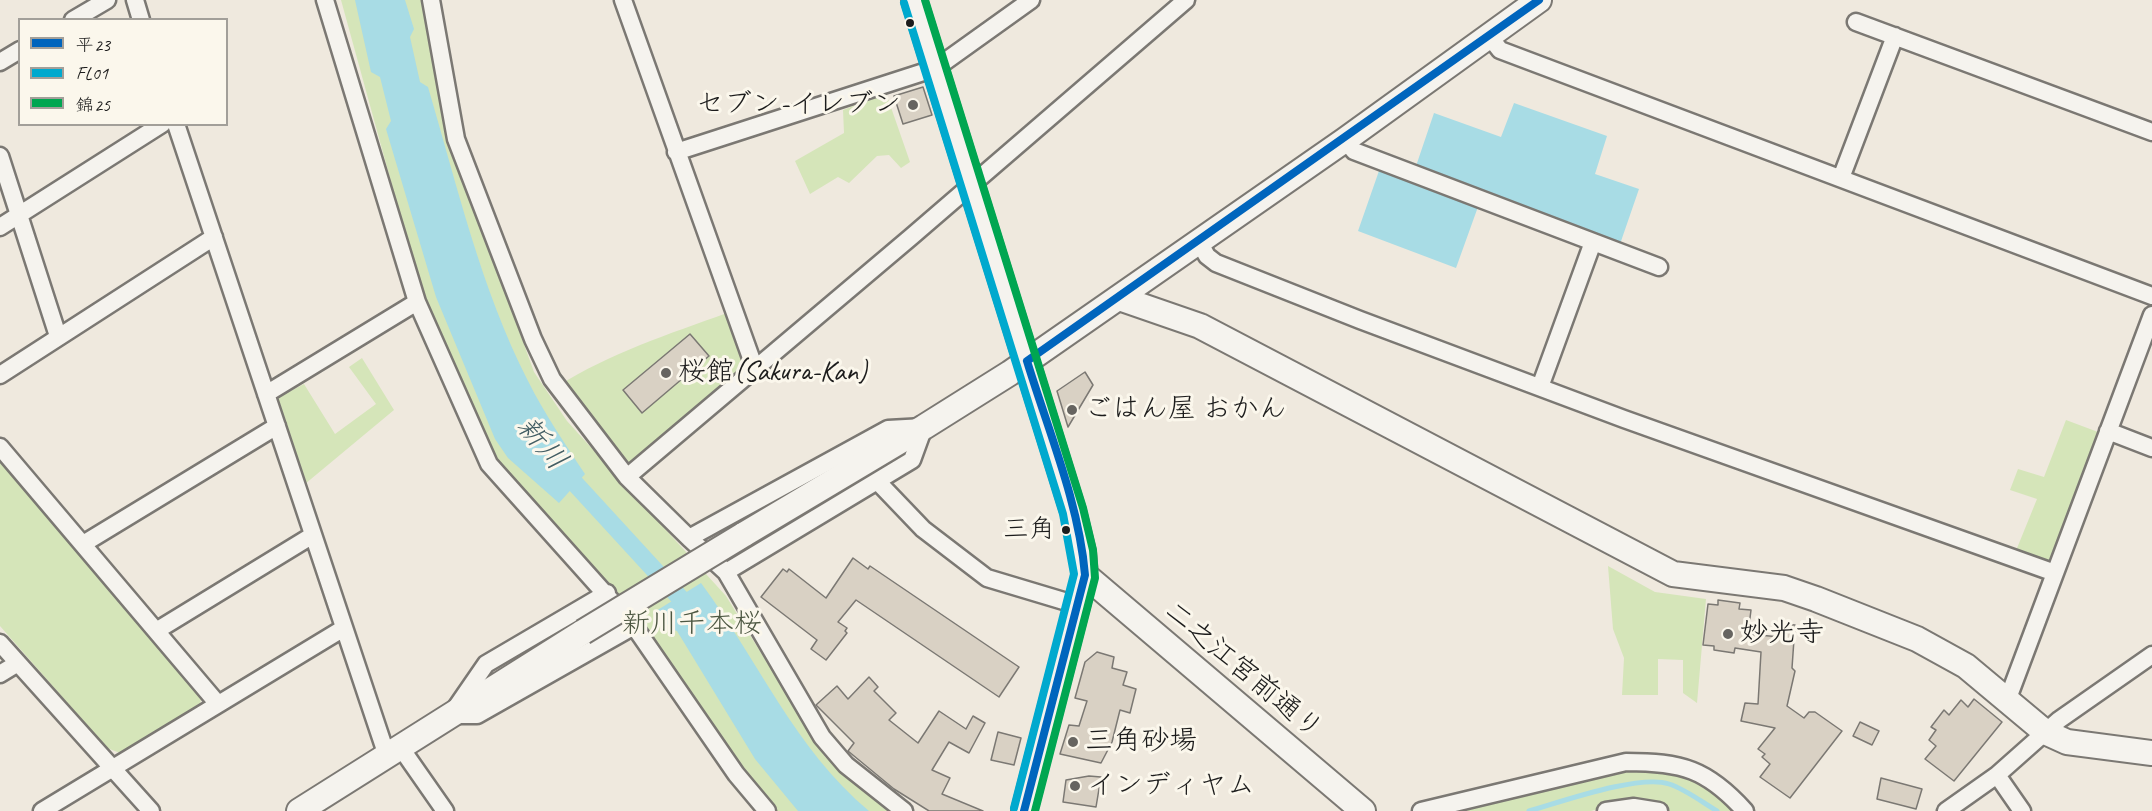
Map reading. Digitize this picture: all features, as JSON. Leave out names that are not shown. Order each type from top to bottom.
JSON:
[{"type":"street","points":[[76,18],[107,0]]},
{"type":"street","points":[[135,0],[140,18]]},
{"type":"street","points":[[325,0],[417,302],[489,464],[607,593],[634,626],[736,774],[767,811]]},
{"type":"street","points":[[431,0],[456,140],[533,339],[561,394],[627,477],[726,572],[822,737],[846,765],[904,811]]},
{"type":"street","points":[[623,0],[676,153],[756,369]]},
{"type":"street","points":[[914,0],[973,183],[1073,511],[1085,575],[1024,811]]},
{"type":"street","points":[[676,153],[936,68],[1031,0]]},
{"type":"street","points":[[627,477],[1186,0]]},
{"type":"street","points":[[299,811],[584,632],[924,427],[1027,361],[1345,140],[1539,0]]},
{"type":"street","points":[[1856,22],[2152,132]]},
{"type":"street","points":[[1489,36],[1500,50],[2152,296]]},
{"type":"street","points":[[1841,178],[1895,36]]},
{"type":"street","points":[[0,62],[18,51]]},
{"type":"street","points":[[0,227],[159,126]]},
{"type":"street","points":[[177,126],[344,628],[394,752],[445,811]]},
{"type":"street","points":[[1345,140],[1354,151],[1659,267]]},
{"type":"street","points":[[0,156],[58,336]]},
{"type":"street","points":[[0,375],[214,237]]},
{"type":"street","points":[[1199,242],[1207,256],[1216,263],[1540,387],[2055,573]]},
{"type":"street","points":[[1540,387],[1593,242]]},
{"type":"street","points":[[1119,298],[1200,326],[1674,574],[1784,588],[1816,599],[1917,639],[1966,666],[2045,732],[2067,742],[2152,753]]},
{"type":"street","points":[[266,394],[417,302]]},
{"type":"street","points":[[2007,701],[2152,315]]},
{"type":"street","points":[[83,544],[277,426]]},
{"type":"street","points":[[689,538],[888,429],[924,427]]},
{"type":"street","points":[[726,572],[912,460],[924,427]]},
{"type":"street","points":[[2108,431],[2152,448]]},
{"type":"street","points":[[0,447],[218,704]]},
{"type":"street","points":[[878,482],[923,529],[987,578],[1077,605]]},
{"type":"street","points":[[156,631],[313,535]]},
{"type":"street","name":"二之江宮前通り","points":[[1085,575],[1363,811]]},
{"type":"street","points":[[451,715],[486,664],[607,593]]},
{"type":"street","points":[[451,715],[477,715],[634,626]]},
{"type":"street","points":[[42,811],[344,628]]},
{"type":"street","points":[[0,643],[151,811]]},
{"type":"street","points":[[1946,811],[1996,774],[2045,732],[2152,655]]},
{"type":"street","points":[[0,674],[18,663]]},
{"type":"street","points":[[1421,811],[1626,762],[1659,762],[1683,766],[1715,782],[1745,811]]},
{"type":"street","points":[[1996,774],[2022,811]]},
{"type":"street","points":[[1606,811],[1634,809],[1659,811]]},
{"type":"green space","name":"新川千本桜","points":[[341,0],[423,0],[451,142],[534,372],[567,421],[726,596],[825,757],[896,811],[775,811],[491,460],[423,298]]},
{"type":"green space","points":[[886,93],[910,162],[901,168],[889,155],[877,156],[849,183],[838,177],[810,194],[795,161],[844,133],[843,110]]},
{"type":"green space","points":[[727,313],[745,370],[627,471],[558,386],[619,354]]},
{"type":"green space","points":[[362,358],[394,410],[305,484],[277,398],[304,384],[335,434],[376,404],[349,367]]},
{"type":"green space","points":[[2066,420],[2106,435],[2055,573],[2013,558],[2037,499],[2010,490],[2018,469],[2044,477]]},
{"type":"green space","points":[[0,458],[201,699],[200,704],[120,753],[107,748],[0,626]]},
{"type":"green space","points":[[1608,566],[1655,592],[1706,599],[1697,703],[1683,693],[1683,660],[1658,659],[1658,695],[1622,695],[1624,658],[1613,629]]},
{"type":"green space","points":[[1658,770],[1700,783],[1734,811],[1668,811],[1647,803],[1624,802],[1591,811],[1460,811],[1551,786],[1627,771]]},
{"type":"water","points":[[355,0],[405,0],[414,29],[410,37],[420,82],[428,87],[471,236],[497,310],[511,346],[534,393],[585,474],[559,503],[508,458],[495,439],[436,297],[386,129],[391,121],[380,77],[371,72]]},
{"type":"water","points":[[1514,103],[1607,136],[1595,174],[1639,189],[1619,247],[1415,169],[1434,113],[1501,137]]},
{"type":"water","points":[[1380,168],[1479,204],[1456,268],[1358,231]]},
{"type":"water","points":[[701,583],[722,612],[778,702],[819,760],[869,811],[798,811],[755,759],[677,631],[671,629],[656,611]]},
{"type":"building","points":[[923,87],[932,115],[903,124],[894,96]]},
{"type":"building","name":"桜館(Sakura-Kan)","points":[[690,334],[709,356],[642,413],[623,390]]},
{"type":"building","points":[[1085,372],[1093,385],[1068,427],[1057,391]]},
{"type":"building","points":[[853,558],[868,569],[870,566],[1019,667],[999,697],[856,600],[838,622],[847,628],[845,631],[847,633],[826,660],[811,649],[817,640],[761,597],[783,569],[787,572],[789,569],[826,598]]},
{"type":"building","points":[[1718,600],[1740,603],[1739,609],[1751,610],[1748,634],[1780,637],[1782,624],[1795,625],[1792,668],[1795,671],[1787,706],[1804,718],[1809,712],[1815,712],[1842,731],[1790,798],[1760,777],[1770,764],[1762,757],[1765,754],[1758,749],[1775,728],[1741,721],[1745,703],[1758,704],[1761,652],[1735,648],[1734,653],[1714,650],[1714,646],[1703,645],[1708,604],[1718,605]]},
{"type":"building","points":[[1097,652],[1114,657],[1112,668],[1127,672],[1123,685],[1136,689],[1130,713],[1120,710],[1112,742],[1101,763],[1060,754],[1069,725],[1079,726],[1087,701],[1075,698],[1085,662]]},
{"type":"building","points":[[869,677],[878,687],[874,691],[896,713],[889,720],[918,743],[939,711],[966,729],[973,716],[985,723],[969,753],[949,742],[932,770],[950,778],[942,794],[983,811],[929,811],[894,789],[848,751],[854,743],[816,705],[837,686],[848,699]]},
{"type":"building","points":[[1974,699],[2002,722],[1954,781],[1925,759],[1936,746],[1929,740],[1936,730],[1931,727],[1944,710],[1949,715],[1961,700],[1968,707]]},
{"type":"building","points":[[1860,722],[1879,731],[1872,745],[1853,736]]},
{"type":"building","points":[[998,732],[1021,738],[1014,765],[991,760]]},
{"type":"building","points":[[1089,776],[1101,777],[1096,807],[1063,802],[1066,780]]},
{"type":"building","points":[[1881,778],[1922,789],[1916,809],[1877,799]]},
{"type":"waterway","name":"新川","points":[[559,466],[682,600],[692,615]]},
{"type":"waterway","points":[[1529,811],[1600,790],[1656,782],[1681,789],[1717,811]]},
{"type":"transit line","name":"錦25","points":[[925,0],[1083,508],[1093,550],[1095,578],[1035,811]]},
{"type":"transit line","name":"平23","points":[[1027,361],[1539,0]]},
{"type":"transit line","name":"FL01","points":[[904,3],[1063,514],[1074,574],[1014,808]]},
{"type":"transit line","name":"平23","points":[[1024,811],[1085,575],[1082,548],[1070,494],[1027,361]]},
{"type":"place","name":"セブン-イレブン","points":[[913,105]]},
{"type":"place","name":"桜館(Sakura-Kan)","points":[[666,373]]},
{"type":"place","name":"ごはん屋 おかん","points":[[1072,410]]},
{"type":"place","name":"三角","points":[[1066,530]]},
{"type":"place","name":"妙光寺","points":[[1728,634]]},
{"type":"place","name":"三角砂場","points":[[1073,742]]},
{"type":"place","name":"インディヤム","points":[[1075,786]]}]
